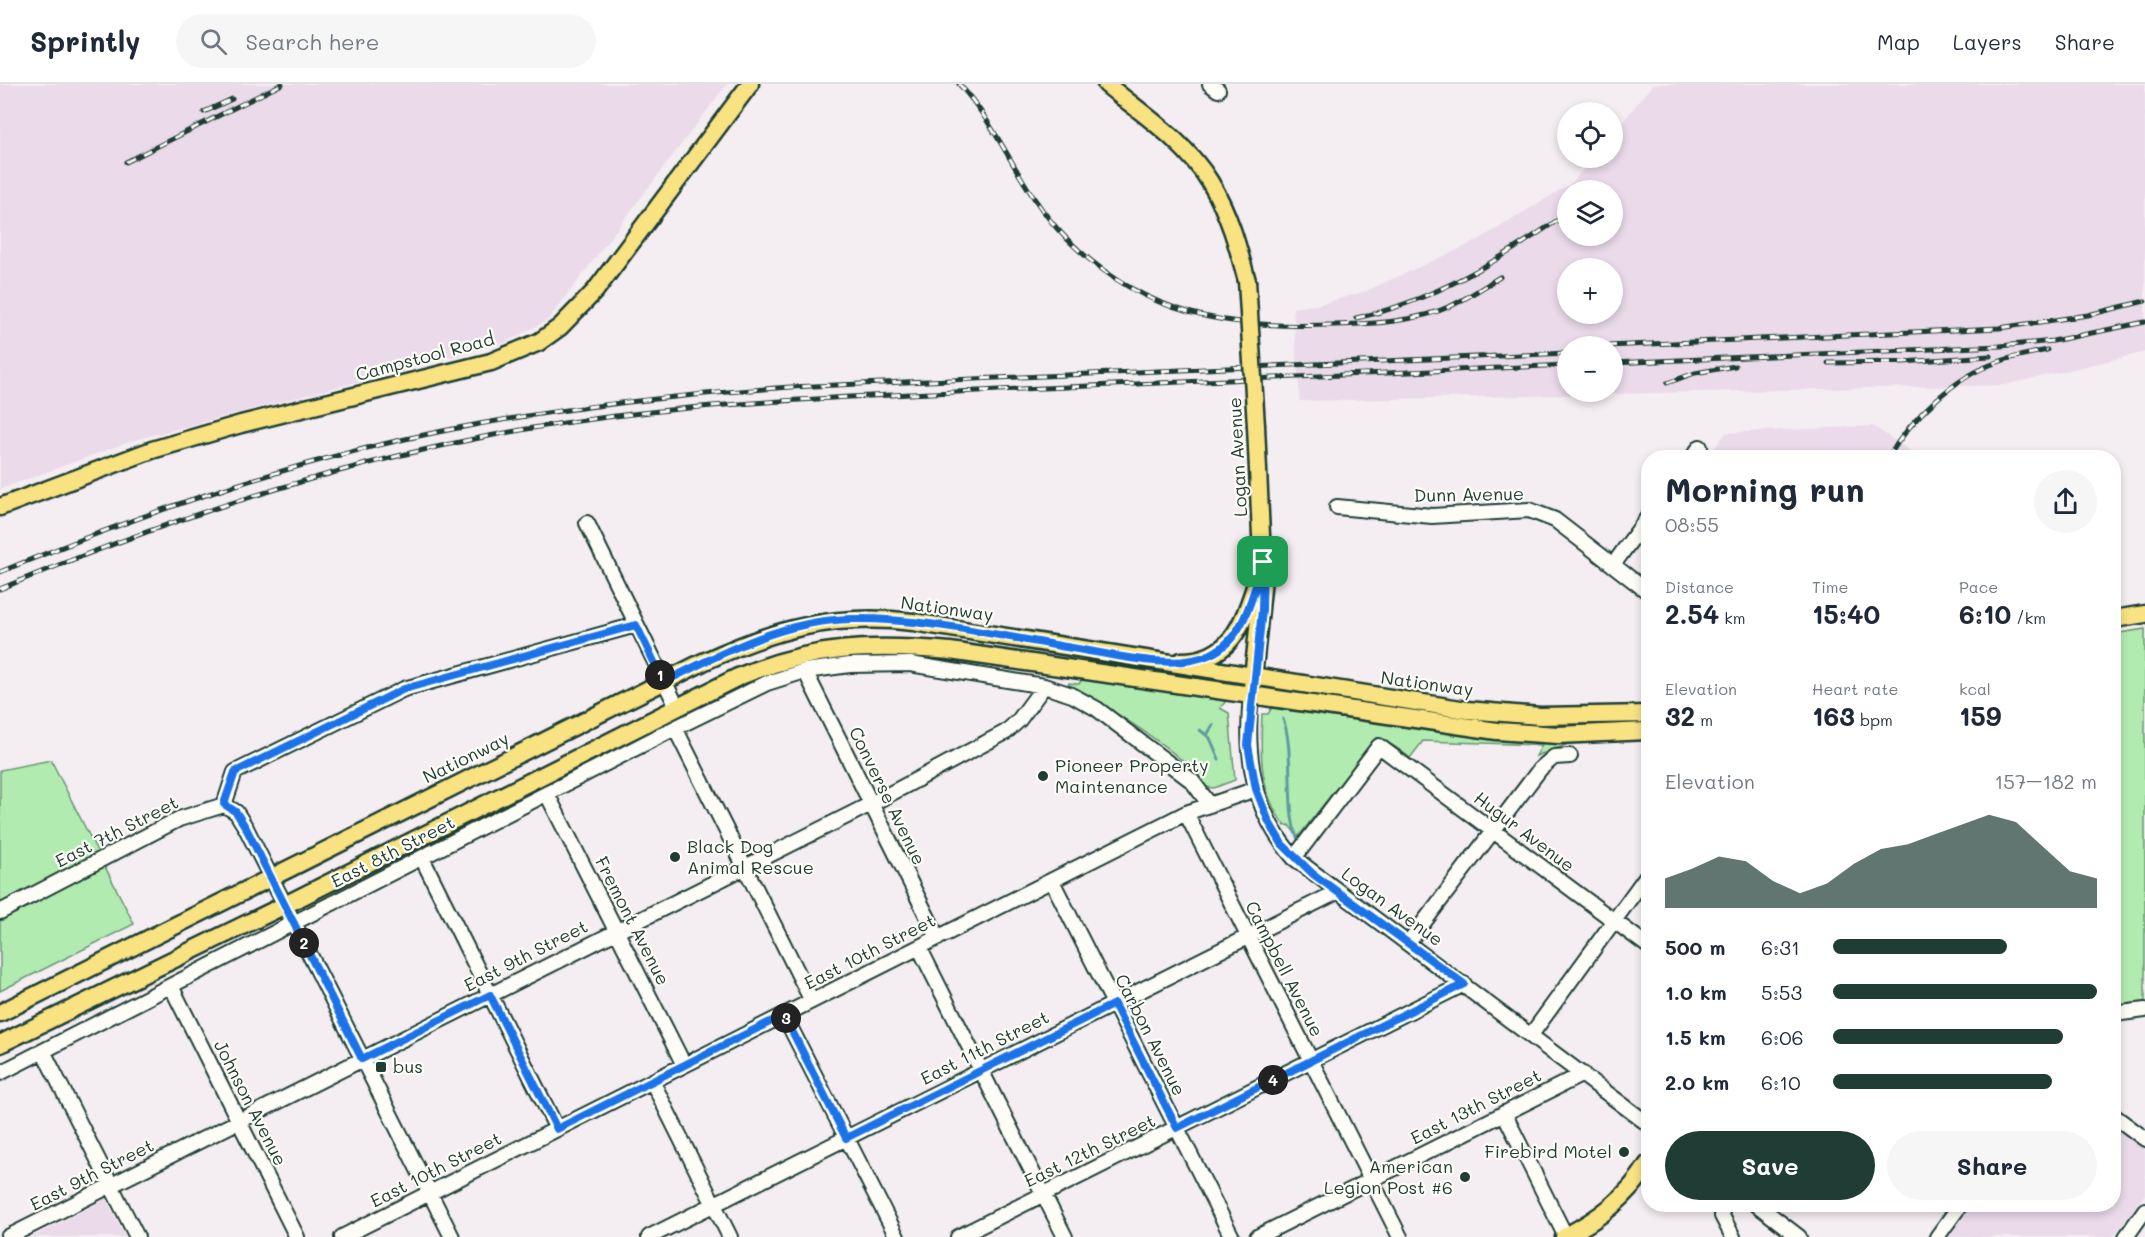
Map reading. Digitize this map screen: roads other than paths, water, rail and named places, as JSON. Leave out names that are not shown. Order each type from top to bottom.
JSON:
[{"type":"main road","name":"Campstool Road","points":[[0,507],[152,450],[241,424],[491,362],[539,342],[576,313],[595,291],[750,84]]},
{"type":"main road","name":"Logan Avenue","points":[[1106,84],[1174,141],[1202,170],[1228,218],[1247,281],[1263,562],[1262,610],[1251,695]]},
{"type":"main road","points":[[1148,660],[1193,660],[1210,655],[1227,645],[1244,618],[1263,562]]},
{"type":"main road","points":[[2121,618],[2145,614]]},
{"type":"main road","name":"Nationway","points":[[0,1013],[664,682],[759,638],[805,624],[838,620],[913,622],[1434,705],[1517,715],[1582,717],[1641,714]]},
{"type":"main road","name":"Nationway","points":[[0,1044],[285,905],[738,677],[785,659],[817,651],[864,646],[925,648],[1497,731],[1558,735],[1641,731]]},
{"type":"main road","points":[[1565,1237],[1591,1223],[1617,1204],[1641,1173]]},
{"type":"street","name":"Dunn Avenue","points":[[1337,507],[1432,516],[1529,510],[1555,520],[1641,586]]},
{"type":"street","points":[[587,523],[677,707]]},
{"type":"street","points":[[1613,565],[1641,527]]},
{"type":"street","points":[[452,1237],[246,828],[236,812],[224,804],[235,772],[404,689],[636,625]]},
{"type":"street","points":[[805,671],[850,665],[910,664],[1044,686],[1072,695],[1097,709],[1192,781],[1210,805]]},
{"type":"street","name":"East 8th Street","points":[[0,1073],[675,728],[767,683],[805,671]]},
{"type":"street","name":"Converse Avenue","points":[[805,671],[938,938]]},
{"type":"street","name":"East 9th Street","points":[[8,1237],[871,804],[1006,732],[1019,720],[1044,686]]},
{"type":"street","name":"Logan Avenue","points":[[1251,695],[1248,745],[1256,789],[1269,822],[1282,844],[1294,858],[1641,1120]]},
{"type":"street","points":[[675,728],[812,1001]]},
{"type":"street","name":"Hugur Avenue","points":[[1294,858],[1379,746],[1641,941]]},
{"type":"street","points":[[1408,943],[1492,830],[1549,760],[1570,756]]},
{"type":"street","name":"East 10th Street","points":[[342,1237],[1186,813],[1256,789]]},
{"type":"street","name":"Fremont Avenue","points":[[547,794],[684,1065]]},
{"type":"street","name":"East 7th Street","points":[[0,912],[179,819],[224,804]]},
{"type":"street","name":"Campbell Avenue","points":[[1186,813],[1400,1237]]},
{"type":"street","points":[[422,858],[557,1129]]},
{"type":"street","name":"Carbon Avenue","points":[[1052,881],[1232,1237]]},
{"type":"street","points":[[1531,1035],[1641,883]]},
{"type":"street","name":"East 11th Street","points":[[649,1237],[1337,892]]},
{"type":"street","points":[[919,948],[1065,1237]]},
{"type":"street","name":"East 12th Street","points":[[958,1237],[1464,984]]},
{"type":"street","name":"Johnson Avenue","points":[[171,986],[297,1237]]},
{"type":"street","points":[[2121,1013],[2145,1010]]},
{"type":"street","points":[[784,1015],[897,1237]]},
{"type":"street","points":[[43,1051],[137,1237]]},
{"type":"street","name":"East 13th Street","points":[[1257,1237],[1582,1074]]},
{"type":"street","points":[[652,1081],[730,1237]]},
{"type":"street","points":[[1504,1113],[1565,1237]]},
{"type":"street","points":[[2121,1121],[2145,1139]]},
{"type":"street","points":[[2126,1237],[2145,1210]]},
{"type":"street","points":[[1722,1212],[1732,1237]]},
{"type":"street","points":[[1772,1212],[1799,1237]]},
{"type":"street","points":[[1937,1237],[1955,1212]]},
{"type":"waterway","points":[[1283,719],[1289,749],[1292,820],[1301,844]]},
{"type":"waterway","points":[[1207,735],[1213,725]]},
{"type":"waterway","points":[[1200,730],[1210,738],[1219,759]]},
{"type":"railway","points":[[126,162],[282,84]]},
{"type":"railway","points":[[959,84],[987,121],[1036,201],[1065,237],[1095,264],[1125,285],[1156,301],[1222,320],[1257,324],[1363,324],[1409,319],[1439,311],[1459,302],[1500,277]]},
{"type":"railway","points":[[204,112],[232,99]]},
{"type":"railway","points":[[1356,318],[1413,301],[1467,276],[1519,246],[1557,220]]},
{"type":"railway","points":[[1623,345],[1999,328],[2088,315],[2145,301]]},
{"type":"railway","points":[[1623,363],[2000,346],[2053,341],[2145,322]]},
{"type":"railway","points":[[1893,450],[1921,414],[1965,378],[2004,360],[2047,350]]},
{"type":"railway","points":[[0,572],[167,508],[280,472],[395,441],[495,421],[579,408],[791,387],[1557,353]]},
{"type":"railway","points":[[1828,363],[1903,362],[1990,356]]},
{"type":"railway","points":[[0,589],[119,542],[240,500],[426,449],[552,425],[679,409],[807,399],[1557,365]]},
{"type":"railway","points":[[1667,383],[1695,373],[1735,366]]},
{"type":"place","name":"Pioneer Property Maintenance","points":[[1043,776]]},
{"type":"place","name":"Black Dog Animal Rescue","points":[[675,857]]},
{"type":"place","name":"bus","points":[[381,1067]]},
{"type":"place","name":"Firebird Motel","points":[[1624,1152]]},
{"type":"place","name":"American Legion Post #6","points":[[1465,1177]]}]
